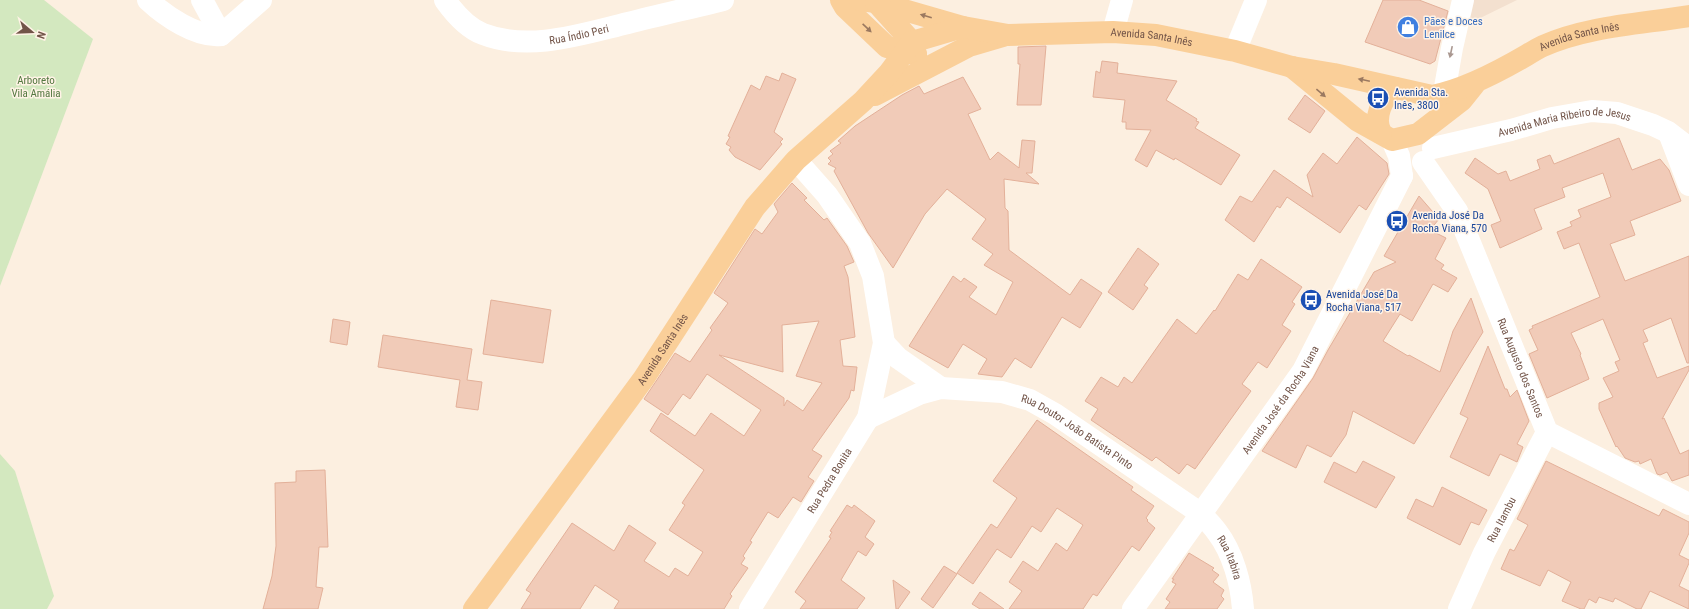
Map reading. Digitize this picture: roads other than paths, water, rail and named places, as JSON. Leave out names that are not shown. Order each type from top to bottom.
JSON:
[{"type":"main road","points":[[841,0],[845,7],[887,47],[911,49]]},
{"type":"main road","points":[[870,1],[911,49],[906,80]]},
{"type":"main road","points":[[870,1],[966,36]]},
{"type":"main road","name":"Avenida Santa Inês","points":[[474,609],[644,378],[747,219],[796,160],[863,101],[911,49],[966,36],[1113,32],[1156,35],[1235,51],[1292,68],[1334,74],[1422,95],[1432,96],[1443,94],[1477,80],[1542,46],[1556,41],[1606,28],[1689,16]]},
{"type":"main road","name":"Avenida Santa Inês","points":[[863,101],[906,80],[966,36]]},
{"type":"main road","name":"Avenida Santa Inês","points":[[1292,68],[1358,121],[1387,137],[1418,134],[1462,100],[1477,80]]},
{"type":"main road","points":[[1387,137],[1377,123],[1386,97],[1395,88]]},
{"type":"street","points":[[148,0],[167,15],[207,36],[221,35],[261,0]]},
{"type":"street","points":[[202,0],[221,35]]},
{"type":"street","name":"Rua Índio Peri","points":[[445,0],[454,12],[470,27],[483,34],[502,39],[537,41],[571,37],[723,0]]},
{"type":"street","points":[[1113,32],[1122,0]]},
{"type":"street","points":[[1235,51],[1256,0]]},
{"type":"street","points":[[1387,137],[1399,156],[1402,176],[1415,169],[1428,155],[1440,117],[1443,94],[1463,0]]},
{"type":"street","name":"Avenida Maria Ribeiro de Jesus","points":[[1428,155],[1552,118],[1592,111],[1617,113],[1653,125],[1668,132],[1689,148]]},
{"type":"street","points":[[1668,132],[1689,185]]},
{"type":"street","name":"Rua Augusto dos Santos","points":[[1428,155],[1457,211],[1547,432],[1689,504]]},
{"type":"street","points":[[796,160],[828,195],[860,243],[873,276],[884,343],[898,358],[941,388]]},
{"type":"street","name":"Avenida José da Rocha Viana","points":[[1132,609],[1303,371],[1402,176]]},
{"type":"street","name":"Rua Pedra Bonita","points":[[756,606],[868,418],[884,343]]},
{"type":"street","points":[[868,418],[920,394],[941,388]]},
{"type":"street","name":"Rua Doutor João Batista Pinto","points":[[941,388],[1002,392],[1030,400],[1055,414],[1200,513]]},
{"type":"street","name":"Rua Itambu","points":[[1459,609],[1484,553],[1547,432]]},
{"type":"street","name":"Rua Itabira","points":[[1200,513],[1218,532],[1230,554],[1238,576],[1243,609]]},
{"type":"place","name":"Pães e Doces Lenilce","points":[[1408,27]]},
{"type":"place","name":"Avenida Sta. Inês, 3800","points":[[1378,98]]},
{"type":"place","name":"Avenida José Da Rocha Viana, 570","points":[[1397,221]]},
{"type":"place","name":"Avenida José Da Rocha Viana, 517","points":[[1311,300]]},
{"type":"park label","name":"Arboreto Vila Amália","points":[[36,86]]}]
